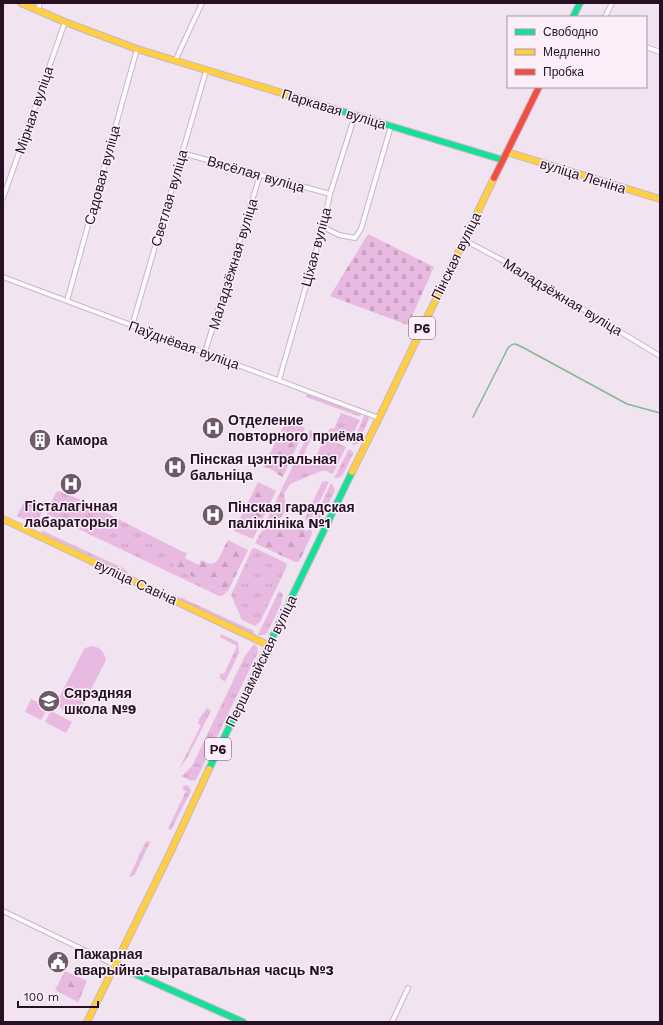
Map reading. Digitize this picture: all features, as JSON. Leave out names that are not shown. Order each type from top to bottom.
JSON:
[{"type":"street","name":"Паркавая вуліца","points":[[21,3],[65,22],[137,49],[503,160]]},
{"type":"street","points":[[38,10],[40,3]]},
{"type":"street","points":[[175,61],[202,3]]},
{"type":"street","points":[[574,16],[580,3]]},
{"type":"street","points":[[606,16],[612,3]]},
{"type":"street","name":"Мірная вуліца","points":[[3,198],[65,22]]},
{"type":"street","points":[[647,47],[660,52]]},
{"type":"street","name":"Садовая вуліца","points":[[67,301],[137,49]]},
{"type":"street","name":"Светлая вуліца","points":[[132,326],[206,71]]},
{"type":"street","name":"Р6","points":[[503,160],[539,88]]},
{"type":"street","name":"Ціхая вуліца","points":[[279,380],[323,227],[330,194],[354,115]]},
{"type":"street","points":[[323,227],[339,234],[355,238],[361,229],[391,126]]},
{"type":"street","name":"вуліца Леніна","points":[[507,152],[660,199]]},
{"type":"street","name":"Вясёлая вуліца","points":[[182,153],[330,194]]},
{"type":"street","name":"Пінская вуліца","points":[[379,418],[503,160]]},
{"type":"street","name":"Маладзёжная вуліца","points":[[205,352],[260,175]]},
{"type":"street","name":"Маладзёжная вуліца","points":[[464,240],[504,261],[660,356]]},
{"type":"street","name":"Паўднёвая вуліца","points":[[3,277],[379,418]]},
{"type":"street","name":"Першамайская вуліца","points":[[87,1022],[379,418]]},
{"type":"street","name":"вуліца Савіча","points":[[3,519],[268,645]]},
{"type":"street","points":[[3,910],[115,965],[243,1022]]},
{"type":"street","points":[[392,1022],[408,988]]},
{"type":"green space","points":[[368,234],[434,267],[408,325],[330,296]]},
{"type":"green space","points":[[310,394],[362,413],[358,416],[306,397]]},
{"type":"green space","points":[[341,413],[360,420],[349,443],[330,434],[328,431],[331,428],[334,429]]},
{"type":"green space","points":[[365,414],[369,419],[358,443],[355,445],[352,444]]},
{"type":"green space","points":[[296,423],[305,428],[283,477],[273,470],[263,467],[283,427],[285,425]]},
{"type":"green space","points":[[310,430],[316,435],[314,439],[311,438],[303,457],[314,462],[322,443],[318,441],[320,438],[324,437],[346,447],[333,474],[326,471],[321,471],[290,484],[284,494],[285,508],[282,516],[263,528]]},
{"type":"green space","points":[[349,449],[353,452],[353,454],[342,476],[334,478]]},
{"type":"green space","points":[[258,482],[276,491],[253,539],[234,531]]},
{"type":"green space","points":[[322,482],[329,482],[309,523],[305,518]]},
{"type":"green space","points":[[331,483],[335,490],[319,523],[315,525],[312,524]]},
{"type":"green space","points":[[59,491],[67,493],[181,551],[174,567],[223,592],[228,591],[222,596],[219,596],[47,514],[56,492]]},
{"type":"green space","points":[[26,498],[44,507],[36,525],[17,516]]},
{"type":"green space","points":[[282,520],[307,531],[310,528],[312,532],[299,562],[295,562],[255,543],[262,531]]},
{"type":"green space","points":[[41,530],[123,568],[129,573],[126,573],[42,533]]},
{"type":"green space","points":[[228,540],[248,550],[228,591],[223,592],[174,567],[181,551],[187,553],[185,558],[199,565],[201,560],[210,564],[216,562]]},
{"type":"green space","points":[[255,548],[286,563],[287,566],[260,622],[255,626],[242,620],[231,595],[252,549]]},
{"type":"green space","points":[[279,591],[283,594],[281,605],[267,633],[264,635],[258,635]]},
{"type":"green space","points":[[180,597],[254,631],[253,634],[183,602]]},
{"type":"green space","points":[[221,634],[238,642],[239,653],[225,682],[220,678],[220,675],[221,673],[224,674],[237,646],[220,637]]},
{"type":"green space","points":[[254,644],[257,647],[258,652],[196,780],[192,781],[187,779],[182,776],[192,766],[245,656]]},
{"type":"green space","points":[[93,646],[102,651],[106,660],[81,709],[73,713],[66,712],[60,707],[59,698],[84,649]]},
{"type":"green space","points":[[31,699],[48,707],[41,720],[25,712]]},
{"type":"green space","points":[[207,708],[211,711],[187,758],[179,769],[201,725],[198,724],[199,719]]},
{"type":"green space","points":[[51,711],[72,722],[66,733],[45,722]]},
{"type":"green space","points":[[185,785],[189,786],[191,791],[171,830],[168,829],[186,791],[182,789]]},
{"type":"green space","points":[[146,841],[150,842],[135,874],[129,877]]},
{"type":"green space","points":[[65,971],[87,981],[78,1002],[55,990]]},
{"type":"waterway","points":[[473,417],[508,348],[514,344],[627,404],[660,413]]},
{"type":"traffic: fast","points":[[574,16],[580,3]]},
{"type":"traffic: fast","points":[[338,110],[503,160]]},
{"type":"traffic: fast","points":[[209,769],[352,472]]},
{"type":"traffic: fast","points":[[115,965],[243,1022]]},
{"type":"traffic: slow","points":[[21,3],[65,22],[137,49],[338,110]]},
{"type":"traffic: slow","points":[[507,152],[660,199]]},
{"type":"traffic: slow","points":[[352,472],[494,178]]},
{"type":"traffic: slow","points":[[3,519],[268,645]]},
{"type":"traffic: slow","points":[[87,1022],[171,851],[209,769]]},
{"type":"traffic: jam","points":[[494,178],[539,88]]},
{"type":"place","name":"Отделение повторного приёма","points":[[213,428]]},
{"type":"place","name":"Камора","points":[[40,440]]},
{"type":"place","name":"Пінская цэнтральная бальніца","points":[[175,467]]},
{"type":"place","name":"Гісталагічная лабараторыя","points":[[71,484]]},
{"type":"place","name":"Пінская гарадская паліклініка №1","points":[[213,515]]},
{"type":"place","name":"Сярэдняя школа №9","points":[[49,701]]},
{"type":"place","name":"Пажарная аварыйна-выратавальная часць №3","points":[[58,962]]}]
